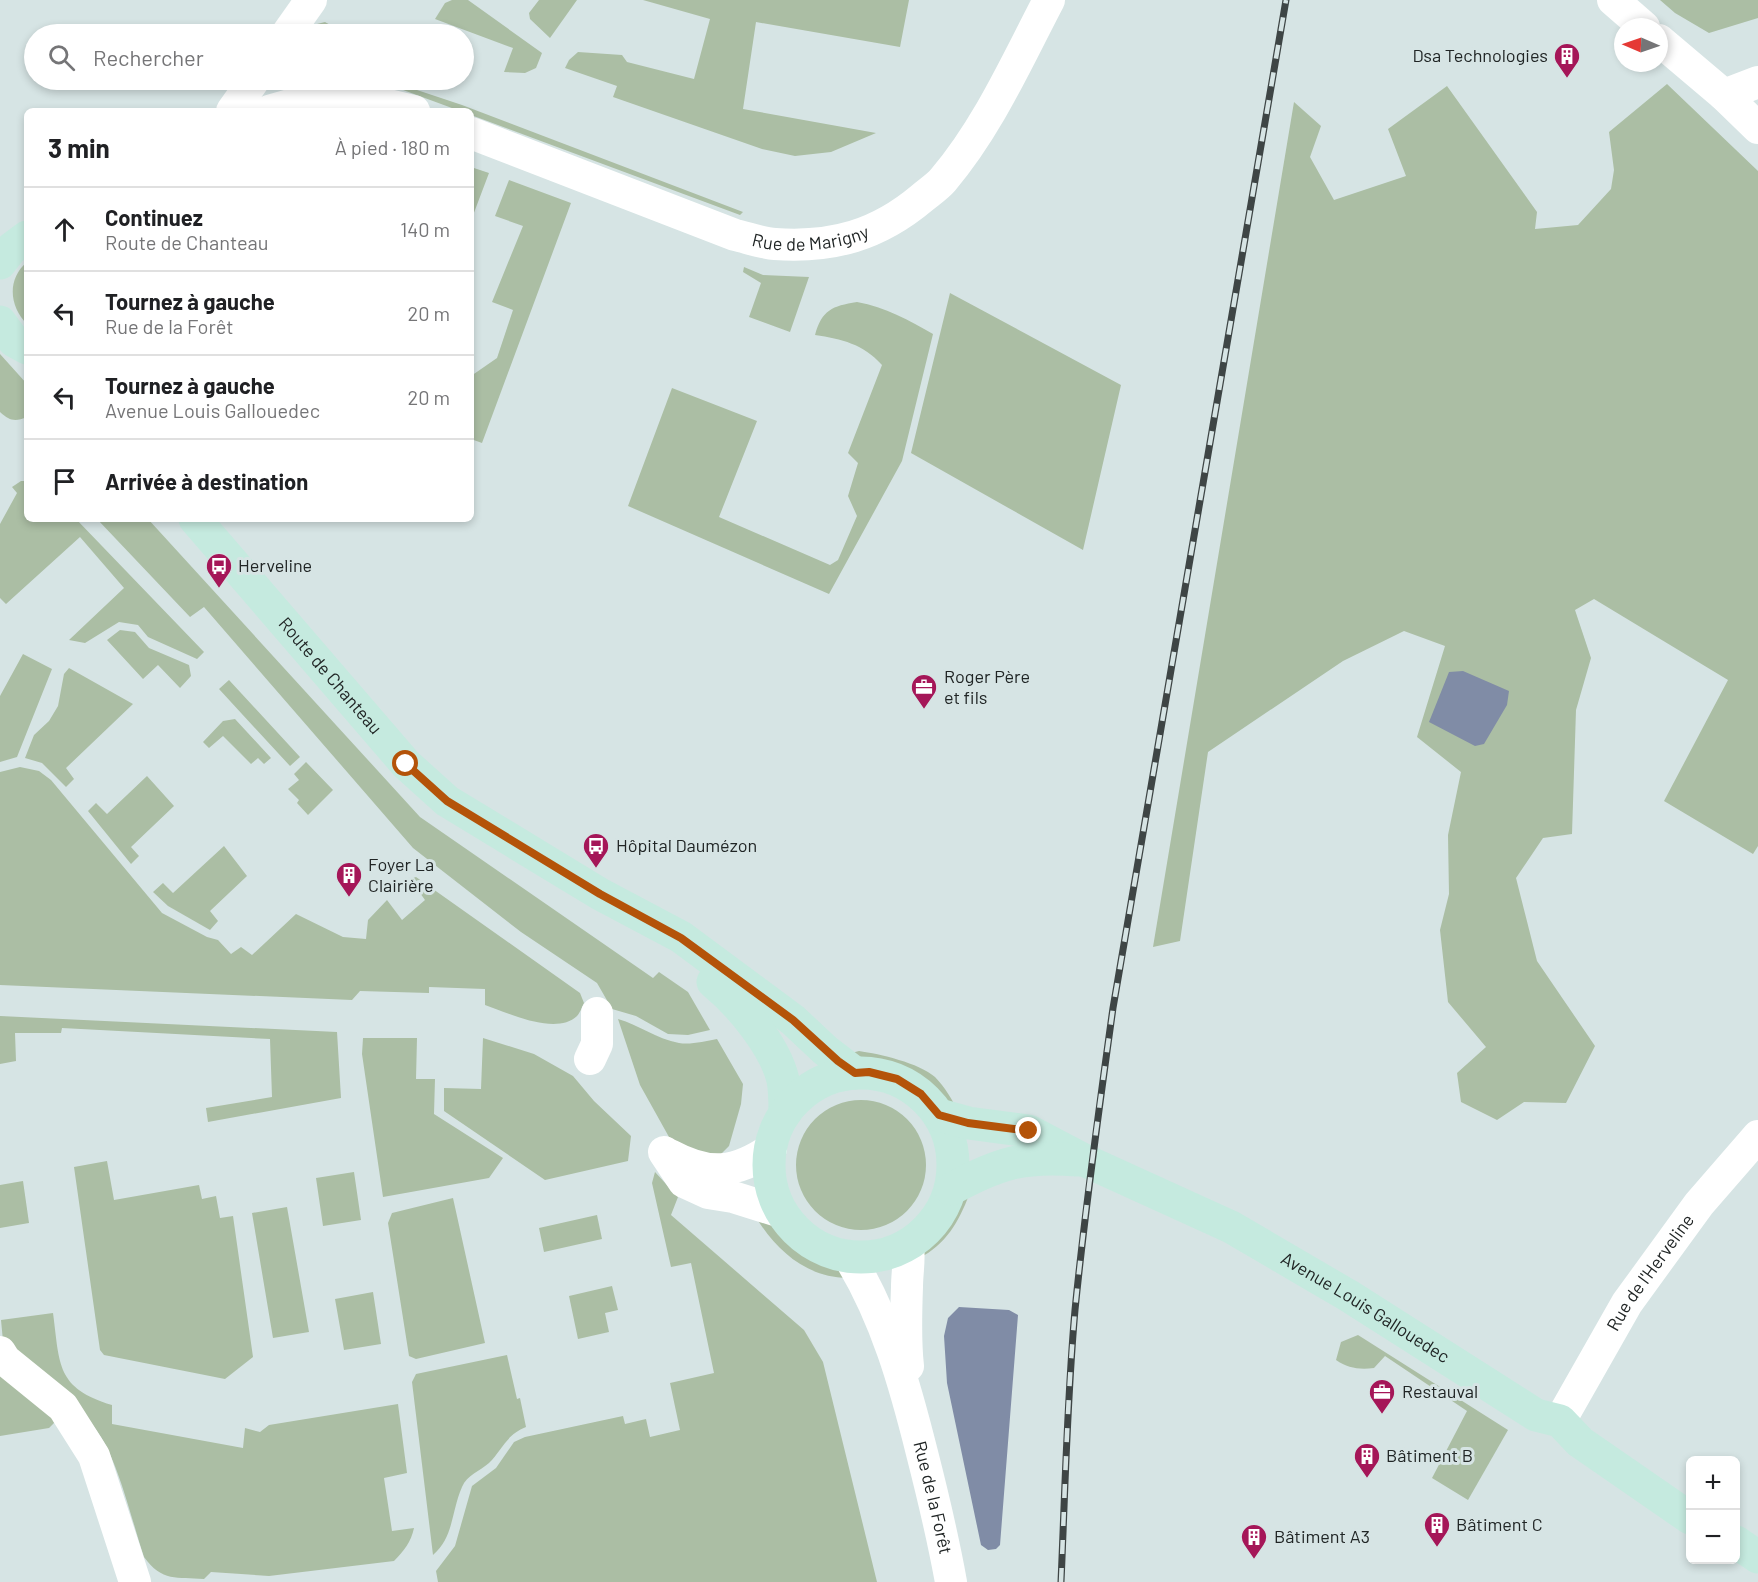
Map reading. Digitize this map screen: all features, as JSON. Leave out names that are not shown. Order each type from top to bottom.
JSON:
[{"type":"main road","points":[[0,224],[24,236]]},
{"type":"main road","points":[[0,263],[10,249],[24,239]]},
{"type":"main road","points":[[0,322],[14,341],[24,346]]},
{"type":"main road","name":"Route de Chanteau","points":[[198,522],[406,764],[447,801],[600,894],[681,938],[793,1020],[831,1056],[855,1073]]},
{"type":"main road","name":"Route de Chanteau","points":[[600,894],[727,993],[766,1043],[781,1074],[785,1095],[785,1113]]},
{"type":"main road","points":[[869,1072],[897,1079],[921,1094],[939,1115],[948,1132],[953,1151],[951,1189],[941,1211],[927,1230],[908,1245],[879,1256],[849,1257],[822,1249],[798,1234],[781,1212],[771,1186],[768,1156],[776,1128],[791,1103],[814,1085],[840,1074],[855,1073],[869,1072]]},
{"type":"main road","name":"Avenue Louis Gallouedec","points":[[939,1115],[968,1123],[1029,1131],[1086,1161],[1231,1227],[1349,1296],[1536,1415],[1560,1421],[1580,1442],[1686,1515]]},
{"type":"main road","name":"Avenue Louis Gallouedec","points":[[951,1189],[980,1173],[1014,1161],[1045,1158],[1086,1161]]},
{"type":"main road","points":[[1740,1545],[1758,1557]]},
{"type":"street","points":[[294,24],[311,0]]},
{"type":"street","name":"Rue de Marigny","points":[[474,134],[735,235],[774,244],[851,239],[882,227],[909,210],[942,182],[981,128],[1049,0]]},
{"type":"street","points":[[1613,0],[1634,18]]},
{"type":"street","points":[[1668,48],[1724,95],[1758,129]]},
{"type":"street","points":[[1724,95],[1758,82]]},
{"type":"street","points":[[234,108],[248,90]]},
{"type":"street","points":[[280,108],[318,97],[359,98],[401,108]]},
{"type":"street","points":[[590,1059],[597,1044],[597,1013]]},
{"type":"street","name":"Rue de l'Herveline","points":[[1560,1421],[1627,1303],[1699,1204],[1758,1136]]},
{"type":"street","points":[[771,1149],[754,1160],[730,1169],[713,1171],[689,1165],[664,1152],[684,1182],[708,1193],[733,1197],[781,1212]]},
{"type":"street","name":"Rue de la Forêt","points":[[908,1245],[910,1254],[906,1346],[912,1415]]},
{"type":"street","name":"Rue de la Forêt","points":[[849,1257],[872,1297],[887,1333],[912,1415],[943,1535],[951,1582]]},
{"type":"street","points":[[0,1352],[5,1360],[63,1407],[94,1456],[135,1582]]},
{"type":"green space","points":[[452,0],[468,0],[542,53],[536,68],[525,73],[504,72],[513,48],[474,34],[474,24],[448,24],[435,19],[445,3]]},
{"type":"green space","points":[[539,0],[577,0],[550,38],[530,19],[529,13]]},
{"type":"green space","points":[[643,0],[909,0],[900,47],[756,22],[743,109],[876,133],[831,152],[795,156],[762,149],[613,97],[617,86],[565,68],[569,60],[578,52],[622,55],[627,62],[694,79],[710,19]]},
{"type":"green space","points":[[1660,0],[1758,0],[1758,18],[1709,33],[1675,13]]},
{"type":"green space","points":[[1667,84],[1758,171],[1758,846],[1753,854],[1664,801],[1728,680],[1594,599],[1575,610],[1591,658],[1576,710],[1572,834],[1543,838],[1516,878],[1537,961],[1595,1046],[1566,1103],[1524,1102],[1497,1120],[1461,1102],[1457,1073],[1486,1047],[1448,1002],[1440,930],[1449,894],[1448,835],[1461,772],[1417,737],[1445,646],[1404,631],[1343,661],[1208,752],[1180,941],[1153,947],[1294,102],[1321,126],[1310,157],[1334,200],[1406,176],[1388,129],[1447,86],[1537,212],[1535,229],[1578,225],[1611,189],[1614,170],[1609,132]]},
{"type":"green space","points":[[403,90],[417,90],[470,108],[452,108]]},
{"type":"green space","points":[[474,110],[743,212],[740,215],[474,116]]},
{"type":"green space","points":[[474,168],[489,173],[474,213]]},
{"type":"green space","points":[[509,180],[571,203],[482,443],[474,440],[474,374],[497,358],[513,310],[492,302],[523,226],[495,216]]},
{"type":"green space","points":[[24,266],[24,320],[17,309],[13,293],[13,284]]},
{"type":"green space","points":[[744,267],[763,275],[809,277],[790,332],[749,317],[761,283],[743,272]]},
{"type":"green space","points":[[950,293],[1121,385],[1083,550],[911,453]]},
{"type":"green space","points":[[857,302],[906,319],[933,334],[902,461],[829,594],[628,506],[672,388],[757,421],[719,517],[830,565],[838,560],[857,516],[848,496],[858,463],[848,453],[882,365],[860,347],[834,338],[815,335],[821,320],[829,311],[841,305]]},
{"type":"green space","points":[[0,354],[24,381],[24,418],[13,420],[0,412]]},
{"type":"green space","points":[[24,481],[24,522],[79,522],[204,652],[197,659],[148,637],[138,625],[119,622],[85,643],[69,640],[124,588],[80,537],[6,604],[0,598],[0,524],[17,493],[12,487]]},
{"type":"green space","points":[[100,522],[151,522],[420,817],[653,978],[659,972],[688,992],[710,1030],[688,1035],[668,1034],[636,1016],[612,1009],[597,983],[521,932],[413,848],[204,607],[190,617]]},
{"type":"green space","points":[[120,630],[135,632],[149,648],[189,665],[191,676],[180,688],[158,665],[143,679],[107,640]]},
{"type":"green space","points":[[23,654],[52,669],[17,757],[0,762],[0,696]]},
{"type":"green space","points":[[69,668],[133,704],[66,768],[74,779],[66,787],[42,763],[25,758],[34,735],[49,721],[58,706],[64,674]]},
{"type":"green space","points":[[229,680],[300,757],[290,766],[219,689]]},
{"type":"green space","points":[[235,719],[271,758],[264,764],[258,758],[251,764],[223,736],[209,748],[203,742],[223,721]]},
{"type":"green space","points":[[306,762],[333,790],[308,815],[297,803],[299,800],[288,789],[299,780],[294,774]]},
{"type":"green space","points":[[20,767],[39,771],[51,780],[162,913],[207,937],[218,940],[231,954],[241,947],[252,955],[296,914],[343,937],[366,939],[368,920],[387,900],[402,920],[425,900],[410,879],[416,877],[580,993],[584,1003],[577,1016],[568,1022],[557,1024],[532,1021],[485,1005],[485,989],[429,987],[429,993],[360,991],[352,1000],[0,985],[0,772]]},
{"type":"green space","points":[[147,776],[174,806],[131,847],[139,856],[131,864],[88,811],[96,803],[107,814]]},
{"type":"green space","points":[[224,846],[247,876],[210,911],[218,921],[210,930],[168,906],[153,892],[163,883],[173,893]]},
{"type":"green space","points":[[0,1016],[337,1032],[341,1098],[208,1122],[206,1108],[272,1097],[270,1039],[62,1028],[61,1033],[15,1033],[16,1061],[0,1064]]},
{"type":"green space","points":[[618,1019],[679,1043],[717,1039],[743,1084],[741,1104],[729,1146],[719,1156],[702,1157],[669,1137],[640,1085]]},
{"type":"green space","points":[[363,1038],[417,1038],[416,1079],[435,1079],[434,1114],[503,1158],[489,1178],[383,1197],[362,1054]]},
{"type":"green space","points":[[483,1038],[534,1054],[573,1076],[594,1101],[631,1136],[628,1161],[545,1180],[444,1111],[444,1088],[481,1089]]},
{"type":"green space","points":[[859,1051],[899,1060],[928,1072],[942,1085],[959,1112],[944,1105],[926,1087],[906,1075],[844,1055]]},
{"type":"green space","points":[[861,1100],[886,1105],[907,1119],[921,1140],[926,1165],[921,1190],[907,1211],[886,1225],[861,1230],[836,1225],[815,1211],[801,1190],[796,1165],[801,1140],[815,1119],[836,1105]]},
{"type":"green space","points":[[107,1161],[114,1200],[199,1185],[202,1199],[216,1196],[220,1218],[233,1216],[253,1357],[225,1379],[104,1355],[100,1350],[74,1167]]},
{"type":"green space","points":[[354,1172],[361,1220],[323,1226],[316,1178]]},
{"type":"green space","points":[[655,1172],[678,1197],[671,1215],[804,1330],[823,1362],[877,1582],[438,1582],[436,1571],[455,1546],[472,1486],[496,1468],[514,1442],[525,1437],[623,1416],[625,1424],[646,1419],[650,1437],[680,1430],[670,1383],[714,1373],[691,1263],[671,1267],[652,1183]]},
{"type":"green space","points":[[23,1181],[29,1223],[0,1228],[0,1185]]},
{"type":"green space","points":[[969,1195],[961,1214],[944,1239],[919,1258],[935,1232]]},
{"type":"green space","points":[[453,1198],[485,1343],[416,1359],[409,1356],[388,1223],[392,1213]]},
{"type":"green space","points":[[287,1207],[309,1332],[273,1338],[252,1213]]},
{"type":"green space","points":[[597,1215],[602,1239],[544,1252],[539,1228]]},
{"type":"green space","points":[[755,1216],[769,1220],[806,1253],[836,1266],[847,1278],[818,1273],[793,1259],[772,1240]]},
{"type":"green space","points":[[612,1286],[618,1310],[605,1313],[609,1332],[578,1339],[569,1296]]},
{"type":"green space","points":[[373,1292],[381,1344],[344,1350],[335,1299]]},
{"type":"green space","points":[[53,1313],[57,1347],[64,1372],[80,1391],[112,1405],[112,1424],[243,1448],[245,1428],[260,1432],[269,1425],[398,1404],[407,1473],[384,1478],[392,1531],[414,1528],[407,1546],[394,1561],[269,1576],[211,1572],[204,1579],[171,1577],[157,1571],[144,1557],[120,1479],[101,1437],[68,1397],[3,1341],[1,1320]]},
{"type":"green space","points":[[1358,1335],[1508,1430],[1468,1500],[1432,1478],[1467,1411],[1385,1356],[1374,1368],[1369,1369],[1349,1367],[1336,1360],[1341,1342]]},
{"type":"green space","points":[[507,1355],[526,1427],[514,1434],[489,1463],[464,1483],[458,1496],[449,1532],[433,1555],[412,1382],[416,1374]]},
{"type":"green space","points":[[0,1371],[53,1415],[54,1423],[49,1428],[0,1436]]},
{"type":"water","points":[[1463,671],[1509,691],[1507,705],[1484,744],[1475,746],[1429,722],[1449,672]]},
{"type":"water","points":[[959,1307],[1009,1310],[1018,1315],[1000,1545],[996,1549],[988,1550],[981,1545],[947,1383],[944,1336],[948,1318]]},
{"type":"railway","points":[[1061,1582],[1075,1310],[1113,1008],[1286,0]]},
{"type":"place","name":"Dsa Technologies","points":[[1567,79]]},
{"type":"place","name":"Herveline","points":[[219,589]]},
{"type":"place","name":"Roger Père et fils","points":[[924,710]]},
{"type":"place","name":"Hôpital Daumézon","points":[[596,869]]},
{"type":"place","name":"Foyer La Clairière","points":[[349,898]]},
{"type":"place","name":"Restauval","points":[[1382,1415]]},
{"type":"place","name":"Bâtiment B","points":[[1367,1479]]},
{"type":"place","name":"Bâtiment C","points":[[1437,1548]]},
{"type":"place","name":"Bâtiment A3","points":[[1254,1560]]},
{"type":"route","points":[[406,764],[447,801],[600,894],[681,938],[793,1020],[814,1041],[855,1073],[869,1072],[897,1079],[921,1094],[939,1115],[968,1123],[1029,1131]]}]
